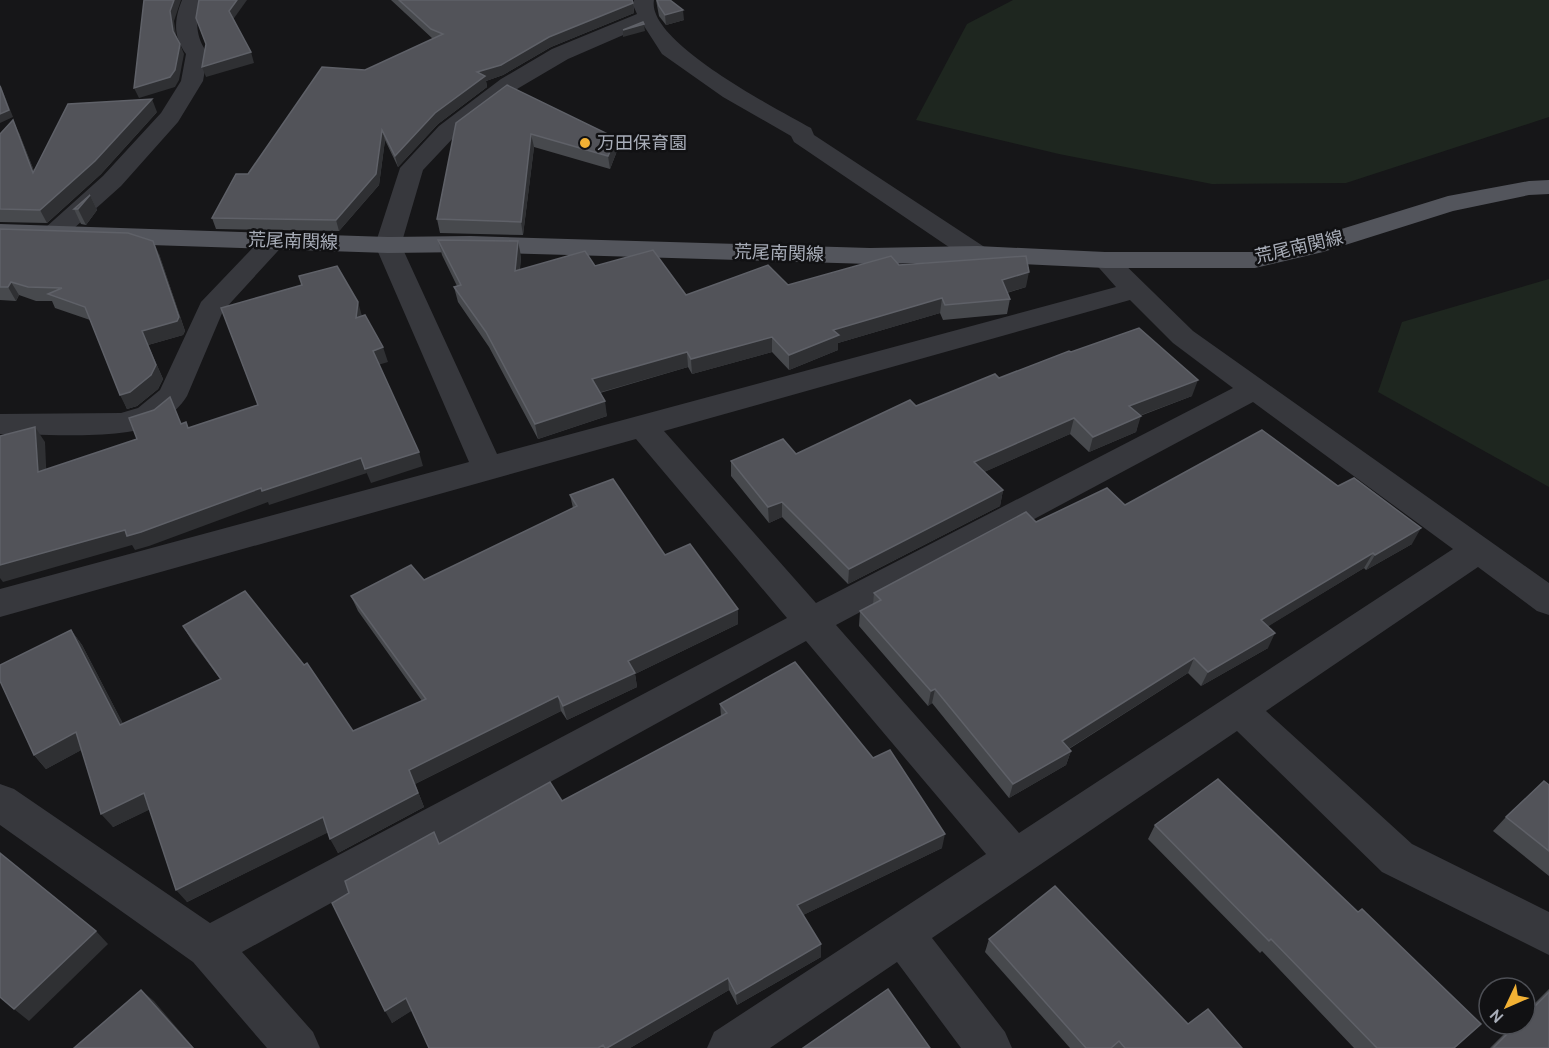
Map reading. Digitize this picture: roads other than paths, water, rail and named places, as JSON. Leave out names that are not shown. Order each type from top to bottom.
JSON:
[{"type":"main road","name":"荒尾南関線","points":[[0,232],[388,245],[470,243],[870,256],[977,254],[1105,260],[1255,260],[1314,246],[1448,204],[1530,188],[1549,187]]},
{"type":"street","points":[[54,233],[112,181],[170,117],[192,81],[197,54],[189,45],[185,19],[192,0]]},
{"type":"street","points":[[488,469],[388,245],[412,168],[447,130],[509,84],[560,54],[646,9],[670,49],[731,92],[803,133],[802,137],[977,254]]},
{"type":"street","points":[[0,424],[121,423],[149,416],[172,396],[211,308],[274,241]]},
{"type":"street","points":[[1105,260],[1183,337],[1549,601]]},
{"type":"street","points":[[0,603],[1135,290]]},
{"type":"street","points":[[208,947],[811,622],[1255,389]]},
{"type":"street","points":[[642,426],[1015,858]]},
{"type":"street","points":[[730,1048],[1478,550]]},
{"type":"street","points":[[1239,709],[1396,858],[1549,934]]},
{"type":"street","points":[[0,802],[208,947],[297,1048]]},
{"type":"street","points":[[902,933],[989,1048]]},
{"type":"place","name":"万田保育園","points":[[585,143]]}]
